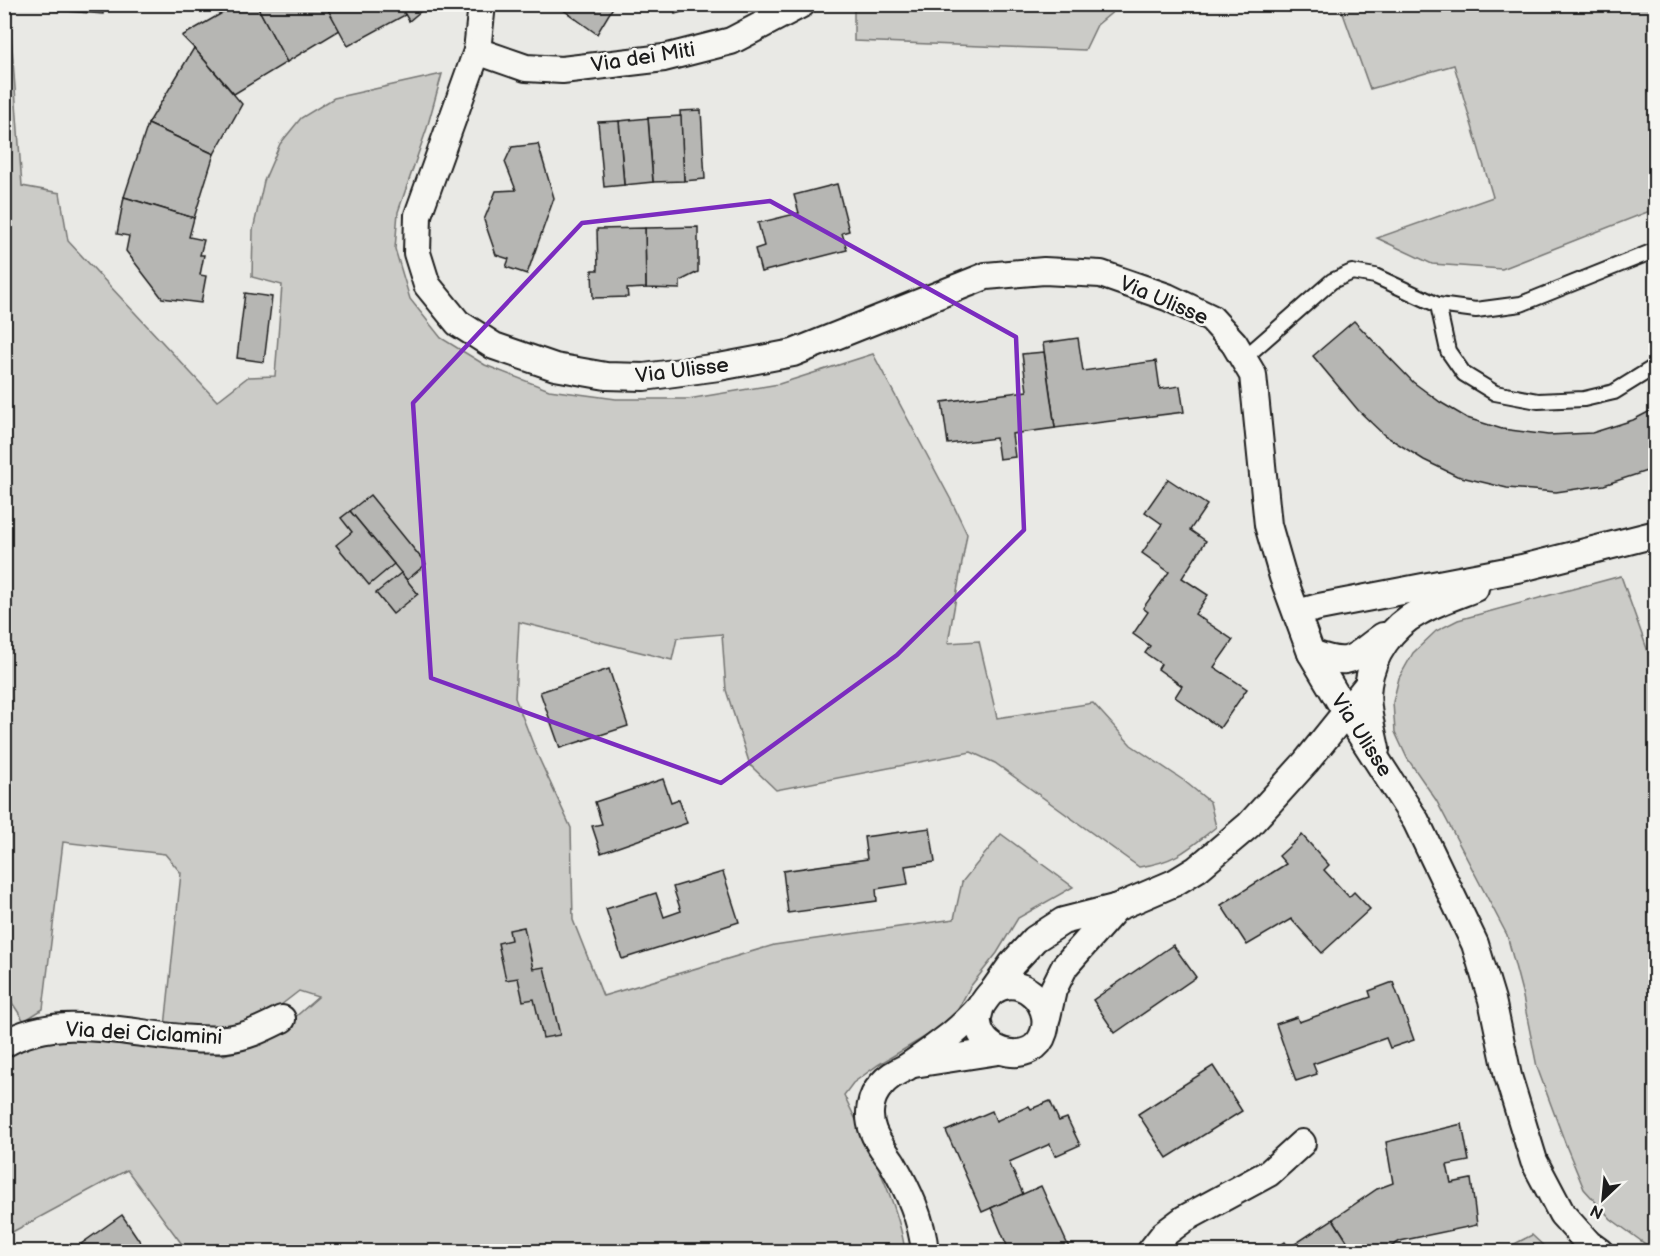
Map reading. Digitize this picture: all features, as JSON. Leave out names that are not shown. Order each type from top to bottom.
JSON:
[{"type":"street","name":"Via Ulisse","points":[[482,4],[477,51],[418,215],[417,253],[427,285],[458,323],[494,346],[555,367],[606,376],[644,377],[793,353],[986,276],[1044,271],[1101,274],[1167,297],[1211,318],[1234,343],[1253,375],[1268,525],[1283,577],[1311,653],[1416,821],[1475,944],[1492,1000],[1508,1076],[1534,1161],[1562,1214],[1589,1244],[1600,1251]]},
{"type":"street","name":"Via dei Miti","points":[[477,51],[526,68],[562,70],[664,58],[731,41],[802,4]]},
{"type":"street","points":[[1297,613],[1522,568],[1656,534]]},
{"type":"street","points":[[1311,653],[1343,662],[1356,658],[1419,612],[1522,568]]},
{"type":"street","points":[[1378,760],[1367,686],[1374,662],[1385,642],[1400,624]]},
{"type":"street","points":[[925,1251],[916,1210],[900,1176],[873,1132],[869,1114],[873,1094],[886,1078],[908,1066],[953,1034],[987,998],[1012,964],[1035,939],[1063,921],[1118,907],[1173,883],[1197,869],[1249,825],[1306,762],[1367,686]]},
{"type":"street","points":[[908,1066],[998,1051],[1015,1054],[1032,1049],[1044,1035],[1053,990],[1065,966],[1118,907]]},
{"type":"street","points":[[998,1051],[984,1040],[978,1023],[987,998],[1009,986],[1027,989],[1040,1000],[1047,1017]]},
{"type":"street","name":"Via dei Ciclamini","points":[[4,1044],[44,1029],[72,1026],[168,1037],[226,1039],[256,1032],[282,1019]]},
{"type":"street","points":[[1150,1251],[1164,1234],[1184,1219],[1269,1173],[1302,1143]]},
{"type":"lane","points":[[1243,359],[1332,281],[1352,272],[1375,276],[1438,305],[1476,310],[1521,304],[1656,250]]},
{"type":"lane","points":[[1438,305],[1448,351],[1464,374],[1495,393],[1538,401],[1584,399],[1614,392],[1656,366]]},
{"type":"highlighted area","points":[[770,201],[1016,337],[1024,530],[897,655],[721,783],[431,678],[413,403],[582,223]]},
{"type":"shaded area","points":[[854,4],[1121,5],[1097,25],[1085,50],[854,41]]},
{"type":"shaded area","points":[[5,5],[9,5],[22,186],[60,193],[68,241],[217,401],[248,377],[275,376],[282,285],[252,277],[253,230],[264,181],[280,144],[301,118],[334,98],[442,74],[427,128],[398,212],[395,249],[410,299],[441,338],[485,365],[549,390],[616,399],[688,399],[779,384],[873,354],[967,534],[948,643],[979,641],[997,718],[1093,703],[1131,745],[1183,780],[1210,802],[1216,827],[1172,858],[1139,867],[995,763],[971,752],[776,790],[750,765],[726,690],[722,634],[677,638],[672,660],[519,622],[515,698],[537,754],[571,828],[573,920],[603,996],[774,945],[954,919],[962,882],[1001,834],[1073,887],[1018,918],[997,953],[970,987],[956,1013],[933,1032],[853,1083],[844,1095],[896,1212],[905,1251],[187,1251],[127,1170],[5,1236],[5,1053],[20,1043],[71,1039],[224,1055],[268,1041],[318,997],[299,991],[264,1018],[226,1031],[165,1027],[181,873],[165,854],[63,842],[43,1009],[24,1021],[5,992]]},
{"type":"shaded area","points":[[1340,5],[1655,5],[1655,209],[1502,269],[1432,264],[1377,238],[1493,197],[1454,65],[1370,89]]},
{"type":"shaded area","points":[[1621,576],[1656,674],[1655,1251],[1611,1219],[1584,1189],[1537,1067],[1522,992],[1507,935],[1436,800],[1407,758],[1395,732],[1393,702],[1399,678],[1413,653],[1436,631],[1458,620]]},
{"type":"shaded area","points":[[1532,1235],[1549,1251],[1501,1251]]},
{"type":"building","points":[[54,4],[104,4],[103,14],[54,10]]},
{"type":"building","points":[[238,4],[256,4],[287,62],[234,94],[182,36]]},
{"type":"building","points":[[256,4],[325,4],[340,30],[287,62]]},
{"type":"building","points":[[325,4],[399,4],[405,15],[348,46]]},
{"type":"building","points":[[399,4],[421,4],[421,11],[409,21]]},
{"type":"building","points":[[555,4],[615,4],[597,34]]},
{"type":"building","points":[[674,4],[709,4],[675,14]]},
{"type":"building","points":[[194,48],[242,104],[214,154],[148,124]]},
{"type":"building","points":[[701,110],[705,179],[684,181],[680,111]]},
{"type":"building","points":[[681,116],[684,181],[653,182],[648,118]]},
{"type":"building","points":[[648,118],[653,182],[624,185],[619,121]]},
{"type":"building","points":[[619,121],[624,185],[604,187],[598,122]]},
{"type":"building","points":[[148,124],[214,154],[194,218],[124,197]]},
{"type":"building","points":[[538,144],[554,198],[527,274],[506,267],[509,259],[496,255],[484,220],[496,191],[516,190],[505,162],[512,147]]},
{"type":"building","points":[[837,184],[849,231],[842,233],[847,250],[761,272],[755,249],[764,246],[758,223],[799,213],[794,195]]},
{"type":"building","points":[[124,197],[194,218],[189,237],[204,240],[200,255],[204,255],[200,275],[206,276],[201,303],[162,298],[126,251],[129,236],[117,234]]},
{"type":"building","points":[[698,227],[698,272],[680,281],[680,289],[646,288],[645,228]]},
{"type":"building","points":[[645,228],[646,288],[627,289],[628,297],[593,298],[592,270],[598,270],[597,229]]},
{"type":"building","points":[[245,293],[272,297],[264,362],[237,358]]},
{"type":"building","points":[[1354,321],[1413,382],[1440,402],[1467,418],[1502,429],[1548,435],[1592,433],[1633,420],[1656,408],[1656,468],[1604,485],[1556,492],[1507,488],[1457,476],[1424,460],[1384,435],[1358,410],[1313,356]]},
{"type":"building","points":[[1078,338],[1083,371],[1156,361],[1160,389],[1180,386],[1184,412],[1055,428],[1043,343]]},
{"type":"building","points":[[1044,352],[1055,428],[1012,434],[1015,457],[999,459],[996,438],[948,444],[942,402],[1027,391],[1022,354]]},
{"type":"building","points":[[1168,479],[1207,505],[1190,530],[1206,541],[1182,578],[1208,595],[1195,614],[1233,640],[1214,667],[1247,689],[1220,728],[1175,697],[1182,686],[1158,669],[1161,664],[1145,653],[1150,646],[1133,634],[1148,612],[1143,608],[1169,572],[1142,553],[1162,524],[1145,512]]},
{"type":"building","points":[[370,495],[426,564],[407,580],[350,511]]},
{"type":"building","points":[[350,511],[394,564],[369,585],[336,545],[352,532],[341,518]]},
{"type":"building","points":[[401,573],[418,594],[393,614],[376,593]]},
{"type":"building","points":[[609,669],[628,726],[560,748],[540,692]]},
{"type":"building","points":[[663,779],[671,802],[679,799],[687,823],[601,853],[592,826],[602,824],[595,802]]},
{"type":"building","points":[[930,828],[935,862],[905,866],[908,884],[876,889],[877,901],[788,913],[783,871],[867,859],[864,837]]},
{"type":"building","points":[[1302,835],[1329,865],[1324,870],[1349,897],[1354,892],[1370,909],[1322,953],[1291,919],[1247,945],[1221,905],[1286,864],[1279,856]]},
{"type":"building","points":[[723,872],[739,922],[622,959],[606,909],[656,893],[664,917],[681,911],[673,887]]},
{"type":"building","points":[[524,927],[533,969],[544,967],[560,1035],[543,1038],[534,999],[523,1001],[518,978],[506,980],[498,943],[511,940],[509,930]]},
{"type":"building","points":[[1173,945],[1196,977],[1115,1033],[1093,1000]]},
{"type":"building","points":[[1393,982],[1414,1040],[1390,1048],[1386,1038],[1313,1064],[1317,1074],[1296,1081],[1276,1024],[1297,1017],[1299,1022],[1371,997],[1369,991]]},
{"type":"building","points":[[1213,1066],[1242,1111],[1167,1158],[1138,1114]]},
{"type":"building","points":[[1050,1101],[1059,1121],[1067,1118],[1080,1145],[1055,1156],[1050,1144],[1009,1162],[1023,1194],[982,1212],[946,1131],[992,1111],[996,1121],[1029,1106],[1031,1109]]},
{"type":"building","points":[[1462,1124],[1469,1161],[1447,1165],[1451,1183],[1471,1179],[1477,1225],[1400,1241],[1383,1252],[1354,1252],[1333,1219],[1377,1189],[1393,1183],[1386,1142]]},
{"type":"building","points":[[1041,1186],[1071,1252],[1001,1252],[1008,1248],[991,1208]]},
{"type":"building","points":[[122,1215],[147,1252],[86,1252],[81,1244]]},
{"type":"building","points":[[1333,1219],[1354,1252],[1270,1252],[1285,1242],[1289,1248]]}]
